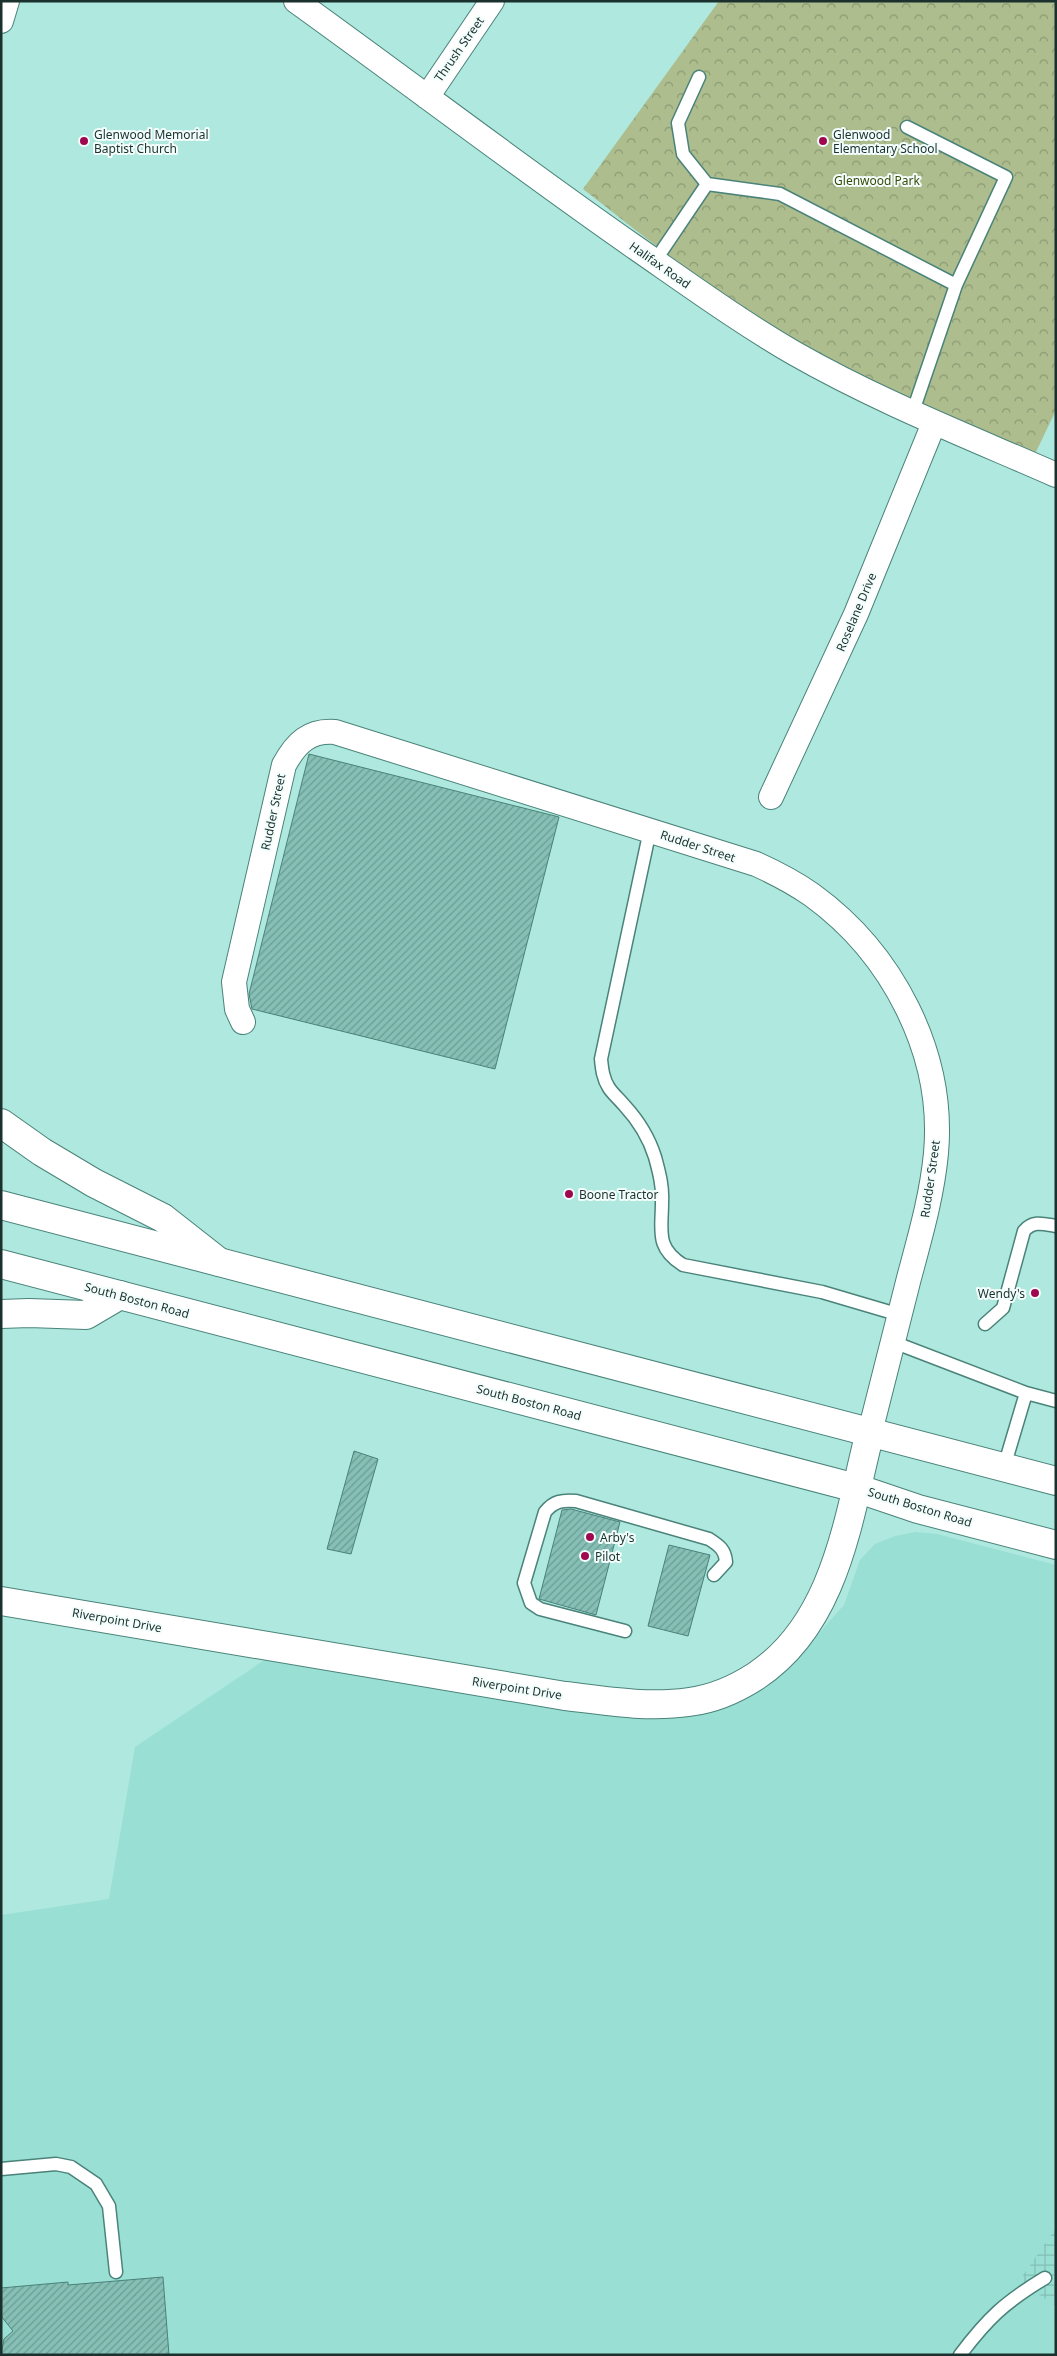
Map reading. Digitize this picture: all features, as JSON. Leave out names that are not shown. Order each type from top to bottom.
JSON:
[{"type":"main road","points":[[1,1123],[42,1152],[79,1174],[163,1218],[219,1262]]},
{"type":"main road","points":[[1,1205],[1056,1481]]},
{"type":"main road","name":"South Boston Road","points":[[1,1264],[856,1488],[918,1509],[1056,1545]]},
{"type":"main road","points":[[1,1314],[86,1315],[120,1295]]},
{"type":"main road","name":"Riverpoint Drive","points":[[1,1601],[565,1696],[607,1702],[655,1704],[690,1702],[721,1694],[745,1683],[785,1653],[806,1627],[824,1595],[837,1561],[870,1432]]},
{"type":"street","points":[[1,21],[7,1]]},
{"type":"street","name":"Halifax Road","points":[[296,1],[655,261],[711,300],[792,352],[862,390],[912,414],[1056,475]]},
{"type":"street","name":"Thrush Street","points":[[426,96],[492,1]]},
{"type":"street","name":"Roselane Drive","points":[[771,797],[856,614],[934,423]]},
{"type":"street","name":"Rudder Street","points":[[243,1022],[237,1009],[234,982],[284,765],[292,750],[301,740],[324,731],[335,732],[756,864],[788,880],[813,896],[863,941],[886,970],[906,1003],[923,1044],[932,1080],[937,1117],[936,1152],[928,1206],[870,1432]]},
{"type":"lane","points":[[699,77],[678,123],[683,154],[707,184],[780,194],[956,285]]},
{"type":"lane","points":[[907,127],[1006,177],[956,285],[912,414]]},
{"type":"lane","points":[[655,261],[707,184]]},
{"type":"lane","points":[[650,830],[601,1058],[602,1074],[609,1088],[641,1127],[653,1150],[660,1175],[662,1201],[660,1230],[663,1245],[672,1258],[683,1265],[822,1292],[900,1315]]},
{"type":"lane","points":[[985,1324],[1003,1308],[1024,1230],[1033,1224],[1042,1223],[1056,1226]]},
{"type":"lane","points":[[893,1342],[1026,1393],[1056,1401]]},
{"type":"lane","points":[[1004,1467],[1026,1393]]},
{"type":"lane","points":[[625,1631],[540,1609],[532,1603],[524,1584],[545,1512],[552,1503],[564,1500],[576,1501],[709,1539],[719,1545],[725,1553],[726,1562],[714,1575]]},
{"type":"lane","points":[[1,2169],[56,2164],[71,2167],[96,2184],[109,2206],[116,2272]]},
{"type":"lane","points":[[960,2355],[985,2323],[1014,2296],[1045,2278]]},
{"type":"shaded area","points":[[915,1532],[937,1534],[1056,1565],[1056,2355],[1,2355],[1,1915],[109,1899],[135,1747],[269,1657],[650,1718],[687,1715],[772,1680],[812,1641],[844,1605],[860,1560],[875,1544],[895,1536]]},
{"type":"shaded area","points":[[1056,2228],[1056,2306],[1019,2281]]},
{"type":"green space","name":"Glenwood Park","points":[[719,1],[1056,1],[1056,410],[1035,454],[877,383],[786,334],[707,283],[583,189]]},
{"type":"building","points":[[309,754],[559,817],[495,1069],[252,1009],[249,994]]},
{"type":"building","points":[[354,1451],[378,1459],[351,1554],[327,1549]]},
{"type":"building","points":[[571,1509],[620,1522],[596,1615],[539,1599],[562,1510]]},
{"type":"building","points":[[669,1545],[710,1555],[688,1636],[648,1626]]},
{"type":"building","points":[[163,2277],[169,2355],[1,2355],[4,2339],[13,2331],[1,2316],[1,2288],[68,2282],[68,2285]]},
{"type":"place","name":"Glenwood Memorial Baptist Church","points":[[84,141]]},
{"type":"place","name":"Glenwood Elementary School","points":[[823,141]]},
{"type":"place","name":"Boone Tractor","points":[[569,1194]]},
{"type":"place","name":"Wendy's","points":[[1035,1293]]},
{"type":"place","name":"Arby's","points":[[590,1537]]},
{"type":"place","name":"Pilot","points":[[585,1556]]}]
